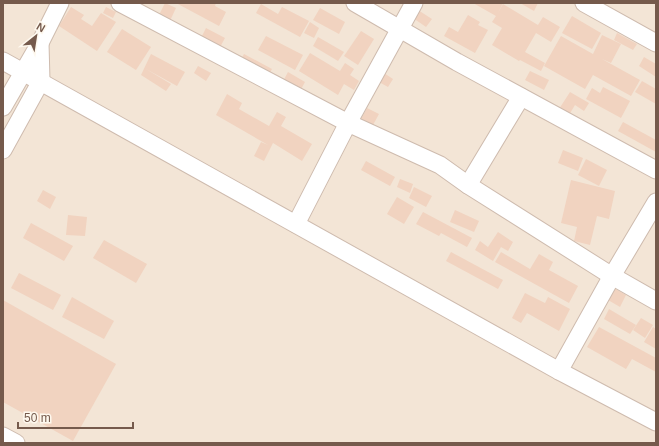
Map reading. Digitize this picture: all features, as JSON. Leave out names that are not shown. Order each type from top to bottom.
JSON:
[{"type":"street","points":[[120,3],[348,123],[440,165],[468,185],[612,276],[656,300]]},
{"type":"street","points":[[355,3],[521,97],[656,170]]},
{"type":"street","points":[[296,224],[348,123],[414,3]]},
{"type":"street","points":[[584,3],[656,43]]},
{"type":"street","points":[[3,107],[40,42],[54,5]]},
{"type":"street","points":[[3,150],[41,81],[40,42]]},
{"type":"street","points":[[3,61],[559,371],[656,422]]},
{"type":"street","points":[[468,185],[521,97]]},
{"type":"street","points":[[559,371],[612,276],[656,202]]},
{"type":"street","points":[[3,436],[16,443]]},
{"type":"shaded area","points":[[3,3],[656,3],[656,443],[3,443]]},
{"type":"building","points":[[165,3],[176,8],[168,25],[157,19]]},
{"type":"building","points":[[176,3],[216,3],[215,6],[226,12],[219,26]]},
{"type":"building","points":[[473,3],[503,3],[498,13],[503,4],[538,25],[543,17],[560,27],[551,42],[536,33],[525,52],[545,63],[541,71],[520,60],[519,61],[492,45],[502,28],[492,22],[496,16]]},
{"type":"building","points":[[520,3],[538,3],[534,11]]},
{"type":"building","points":[[261,4],[278,14],[282,7],[309,21],[300,37],[256,13]]},
{"type":"building","points":[[71,7],[84,15],[81,19],[92,26],[101,13],[116,22],[97,51],[59,26]]},
{"type":"building","points":[[106,7],[116,12],[113,18],[103,13]]},
{"type":"building","points":[[320,8],[345,22],[339,34],[313,20]]},
{"type":"building","points":[[418,10],[432,19],[426,27],[413,18]]},
{"type":"building","points":[[468,15],[480,22],[478,25],[488,30],[475,53],[444,36],[449,27],[458,32]]},
{"type":"building","points":[[572,16],[601,33],[592,49],[562,33]]},
{"type":"building","points":[[310,22],[319,28],[314,38],[304,33]]},
{"type":"building","points":[[206,28],[225,38],[219,49],[200,40]]},
{"type":"building","points":[[122,29],[151,47],[136,70],[107,52]]},
{"type":"building","points":[[361,31],[374,39],[358,65],[344,56]]},
{"type":"building","points":[[617,33],[637,44],[633,50],[614,40]]},
{"type":"building","points":[[602,35],[621,44],[611,63],[602,59],[640,80],[631,96],[593,75],[585,89],[544,66],[561,36],[593,54]]},
{"type":"building","points":[[266,36],[303,55],[295,70],[258,50]]},
{"type":"building","points":[[318,37],[344,52],[338,61],[313,46]]},
{"type":"building","points":[[310,53],[340,71],[345,63],[354,69],[350,75],[359,81],[354,90],[344,84],[338,95],[299,71]]},
{"type":"building","points":[[151,54],[185,72],[177,86],[146,69],[171,84],[166,91],[141,75]]},
{"type":"building","points":[[244,54],[272,69],[266,80],[238,65]]},
{"type":"building","points":[[644,57],[656,64],[656,77],[639,66]]},
{"type":"building","points":[[198,66],[211,73],[206,81],[194,73]]},
{"type":"building","points":[[530,71],[549,80],[544,90],[525,80]]},
{"type":"building","points":[[288,72],[305,82],[298,95],[281,85]]},
{"type":"building","points":[[384,73],[393,79],[388,87],[379,82]]},
{"type":"building","points":[[642,81],[656,89],[656,104],[635,92]]},
{"type":"building","points":[[603,87],[630,101],[621,118],[586,99],[592,88],[600,93]]},
{"type":"building","points":[[570,92],[589,103],[584,111],[575,105],[569,115],[559,109]]},
{"type":"building","points":[[227,94],[242,103],[239,109],[269,126],[277,112],[286,117],[281,126],[312,144],[302,161],[273,143],[264,161],[254,156],[261,142],[268,145],[216,115]]},
{"type":"building","points":[[367,108],[379,114],[373,125],[361,119]]},
{"type":"building","points":[[623,122],[656,140],[656,152],[618,131]]},
{"type":"building","points":[[563,150],[583,158],[578,171],[558,163]]},
{"type":"building","points":[[586,159],[607,170],[599,186],[578,175]]},
{"type":"building","points":[[366,161],[395,177],[390,186],[361,170]]},
{"type":"building","points":[[400,179],[413,184],[410,193],[397,187]]},
{"type":"building","points":[[571,180],[615,191],[609,219],[597,216],[590,245],[574,241],[577,227],[561,223]]},
{"type":"building","points":[[414,187],[432,196],[426,207],[409,198]]},
{"type":"building","points":[[43,190],[56,197],[50,209],[37,201]]},
{"type":"building","points":[[397,197],[414,207],[404,224],[387,214]]},
{"type":"building","points":[[455,210],[479,221],[474,232],[450,222]]},
{"type":"building","points":[[423,212],[472,238],[467,247],[441,233],[439,236],[416,224]]},
{"type":"building","points":[[68,215],[87,217],[85,236],[66,235]]},
{"type":"building","points":[[31,223],[73,246],[64,261],[23,238]]},
{"type":"building","points":[[498,232],[513,242],[508,251],[501,247],[493,261],[475,250],[480,241],[488,247]]},
{"type":"building","points":[[104,240],[147,264],[136,283],[93,258]]},
{"type":"building","points":[[451,252],[503,280],[498,289],[446,261]]},
{"type":"building","points":[[501,252],[530,269],[539,254],[553,262],[549,270],[578,286],[569,303],[495,262]]},
{"type":"building","points":[[19,273],[61,295],[53,310],[11,288]]},
{"type":"building","points":[[614,288],[626,295],[620,307],[608,300]]},
{"type":"building","points":[[525,293],[545,303],[548,297],[570,309],[559,331],[527,313],[521,323],[512,318]]},
{"type":"building","points":[[72,297],[114,321],[104,339],[62,317]]},
{"type":"building","points":[[3,300],[116,364],[73,441],[3,402]]},
{"type":"building","points":[[609,309],[636,325],[630,334],[604,319]]},
{"type":"building","points":[[641,318],[653,325],[645,338],[633,330]]},
{"type":"building","points":[[599,327],[656,358],[656,372],[632,359],[626,369],[587,347]]},
{"type":"building","points":[[653,327],[656,329],[656,349],[644,342]]}]
